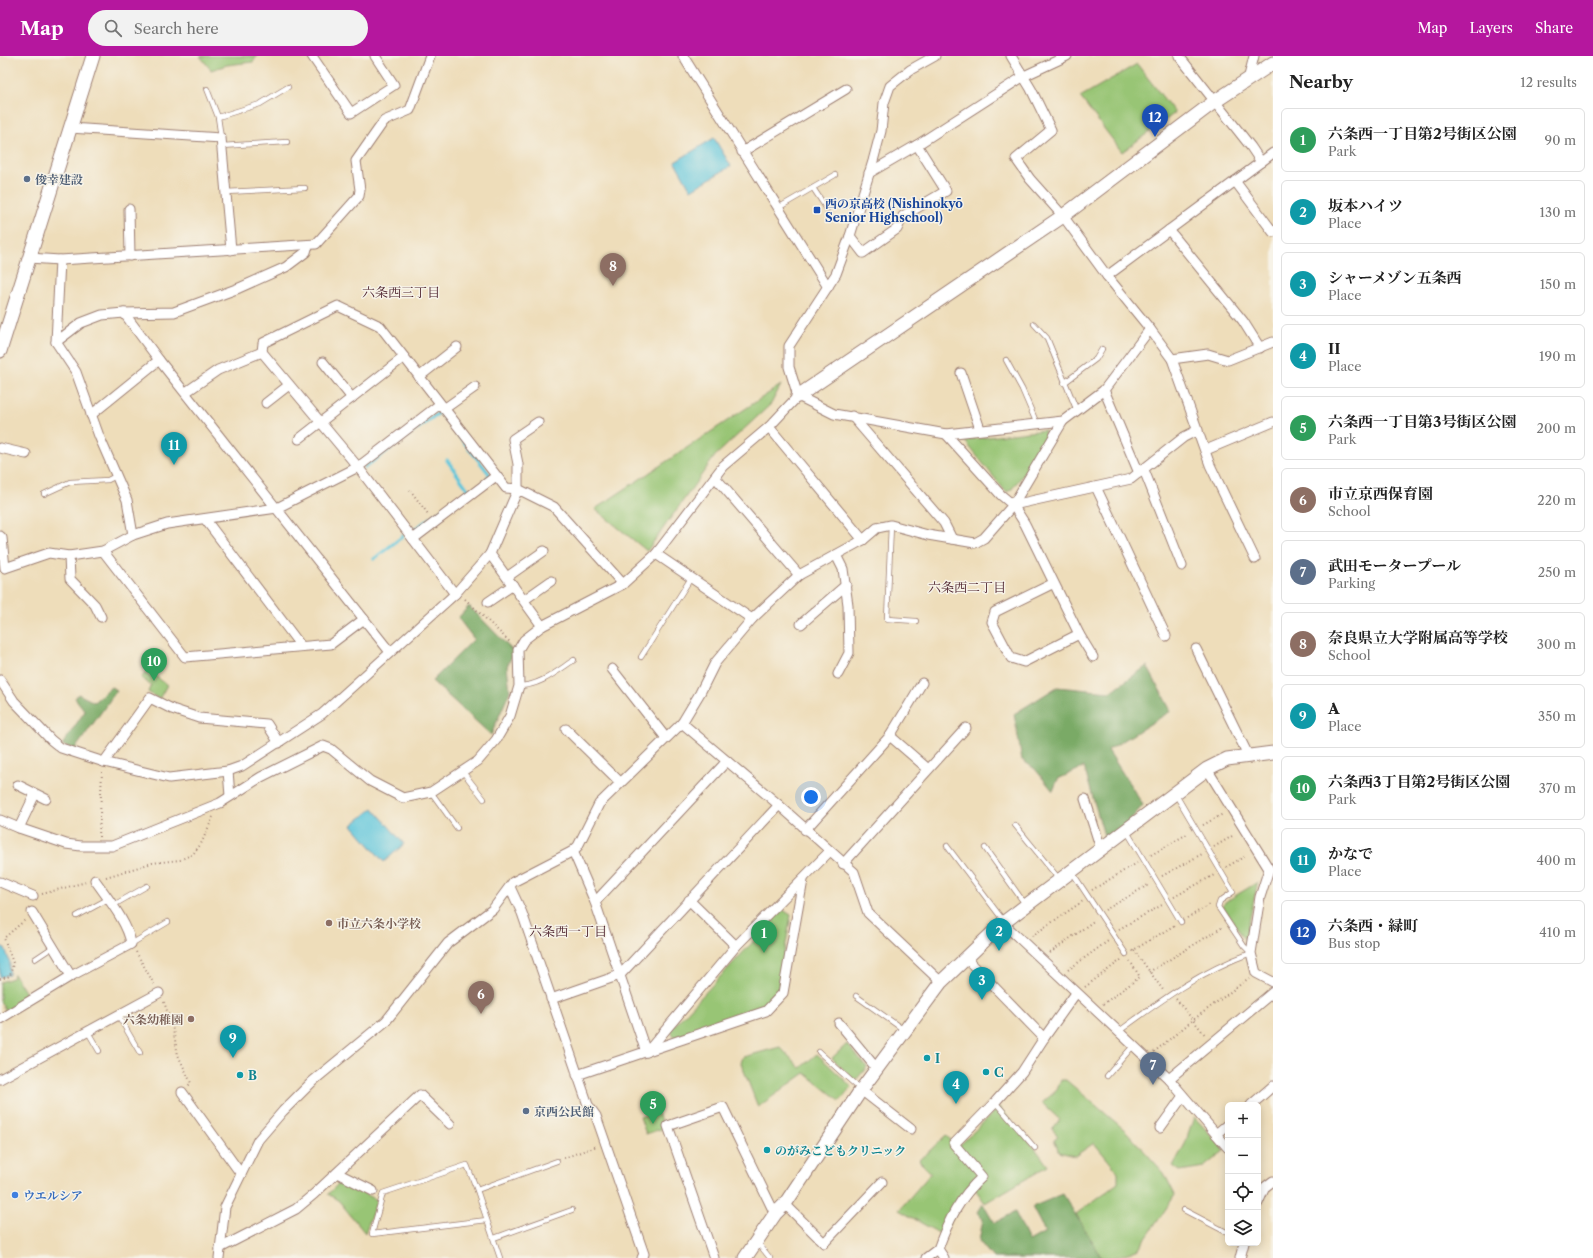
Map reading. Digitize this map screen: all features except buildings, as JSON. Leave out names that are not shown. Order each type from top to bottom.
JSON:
[{"type":"street","points":[[0,351],[93,56]]},
{"type":"street","points":[[312,56],[351,113],[394,85],[375,56]]},
{"type":"street","points":[[29,258],[60,260],[316,244],[359,196],[360,190],[356,161],[384,121],[410,110],[430,56]]},
{"type":"street","points":[[683,56],[777,209],[828,287]]},
{"type":"street","points":[[935,56],[910,70],[890,86],[884,103],[882,131],[850,236],[836,274],[789,346],[789,367],[798,396],[834,414],[946,434],[980,429],[1063,421]]},
{"type":"street","points":[[1011,56],[1024,76],[1051,130],[1016,158],[1030,180],[1063,216],[1107,276],[1172,359],[1206,450],[1210,465],[1255,560]]},
{"type":"street","points":[[869,173],[917,146],[1024,76],[1067,56]]},
{"type":"street","points":[[1179,56],[1251,147],[1261,162]]},
{"type":"street","points":[[1248,80],[1254,56]]},
{"type":"street","points":[[0,820],[66,844],[112,846],[220,803],[261,777],[323,746],[331,749],[370,780],[403,798],[431,792],[478,761],[496,740],[510,716],[519,686],[518,650],[524,640],[542,626],[623,584],[656,554],[723,466],[769,427],[798,396],[1063,216],[1214,102],[1273,63]]},
{"type":"street","points":[[742,152],[846,89]]},
{"type":"street","points":[[70,128],[222,142],[231,250]]},
{"type":"street","points":[[850,236],[863,253],[896,229],[903,216],[946,191],[917,146]]},
{"type":"street","points":[[1107,276],[1273,153]]},
{"type":"street","points":[[1235,181],[1273,232]]},
{"type":"street","points":[[129,209],[130,256]]},
{"type":"street","points":[[1169,230],[1243,321],[1260,348]]},
{"type":"street","points":[[56,342],[81,322],[102,315],[174,312],[203,301],[286,267],[306,252],[308,245]]},
{"type":"street","points":[[60,260],[56,342],[76,372],[91,415],[127,500],[133,535]]},
{"type":"street","points":[[456,592],[358,467],[320,424],[262,352],[263,343],[338,306],[380,326],[506,488],[518,489],[554,507],[623,584]]},
{"type":"street","points":[[124,313],[159,360],[186,392],[390,652]]},
{"type":"street","points":[[219,1258],[225,1207],[258,1140],[282,1111],[313,1081],[386,1021],[448,943],[493,910],[513,882],[572,851],[578,846],[599,804],[682,723],[700,693],[715,663],[752,619],[799,575],[863,540],[878,528],[891,525],[975,543],[984,538],[1013,505],[1063,421],[1104,390],[1150,329]]},
{"type":"street","points":[[1172,359],[1208,354],[1228,360],[1273,342]]},
{"type":"street","points":[[419,377],[457,347]]},
{"type":"street","points":[[186,392],[218,370],[262,352]]},
{"type":"street","points":[[299,439],[404,357]]},
{"type":"street","points":[[91,415],[159,360]]},
{"type":"street","points":[[323,362],[352,398]]},
{"type":"street","points":[[961,373],[980,429]]},
{"type":"street","points":[[266,403],[290,385]]},
{"type":"street","points":[[0,536],[2,538],[3,569],[48,553],[69,556],[103,551],[133,535],[167,524],[277,508],[358,467],[442,407],[475,387]]},
{"type":"street","points":[[1104,390],[1182,566]]},
{"type":"street","points":[[852,416],[944,523],[952,539]]},
{"type":"street","points":[[0,680],[14,702],[51,740],[61,748],[104,762],[169,778],[228,771],[242,766],[280,743],[322,714],[456,592],[490,554],[518,489],[518,464],[513,439],[538,422]]},
{"type":"street","points":[[1206,450],[1273,422]]},
{"type":"street","points":[[769,427],[863,540]]},
{"type":"street","points":[[1013,505],[1131,479],[1184,437],[1198,430]]},
{"type":"street","points":[[946,434],[1001,495],[1013,505],[1093,657]]},
{"type":"street","points":[[0,448],[26,454]]},
{"type":"street","points":[[413,539],[433,522],[496,476]]},
{"type":"street","points":[[715,477],[799,575]]},
{"type":"street","points":[[1096,487],[1166,636]]},
{"type":"street","points":[[205,519],[301,646]]},
{"type":"street","points":[[103,551],[185,657],[331,644],[364,619]]},
{"type":"street","points":[[488,602],[544,551]]},
{"type":"street","points":[[490,554],[542,626]]},
{"type":"street","points":[[656,554],[752,619]]},
{"type":"street","points":[[836,555],[843,569],[846,585],[849,653],[838,674]]},
{"type":"street","points":[[69,556],[70,579],[95,605],[101,617]]},
{"type":"street","points":[[524,600],[551,581]]},
{"type":"street","points":[[1054,583],[995,612],[992,622],[1011,658],[1024,662],[1080,634]]},
{"type":"street","points":[[801,624],[846,585]]},
{"type":"street","points":[[1196,649],[1248,755]]},
{"type":"street","points":[[612,669],[666,738]]},
{"type":"street","points":[[804,830],[890,736],[922,683]]},
{"type":"street","points":[[104,762],[150,698],[172,709],[199,718],[267,724],[280,743]]},
{"type":"street","points":[[682,723],[779,805],[804,830],[854,872],[868,913],[941,982]]},
{"type":"street","points":[[843,864],[966,728]]},
{"type":"street","points":[[566,729],[620,782]]},
{"type":"street","points":[[890,736],[928,769]]},
{"type":"street","points":[[745,1258],[774,1214],[785,1204],[861,1090],[941,982],[966,958],[1004,922],[1207,769],[1227,759],[1248,755],[1273,753]]},
{"type":"street","points":[[595,902],[727,761]]},
{"type":"street","points":[[1207,769],[1269,869],[1260,898],[1251,953],[1256,973],[1273,982]]},
{"type":"street","points":[[228,771],[230,796]]},
{"type":"street","points":[[18,786],[46,799]]},
{"type":"street","points":[[19,828],[35,794]]},
{"type":"street","points":[[1085,799],[1101,849]]},
{"type":"street","points":[[551,999],[620,975],[779,805]]},
{"type":"street","points":[[572,851],[595,902],[646,1052]]},
{"type":"street","points":[[646,1052],[736,946],[803,880],[829,852]]},
{"type":"street","points":[[0,1019],[71,976],[131,944],[131,937],[95,880]]},
{"type":"street","points":[[578,1076],[766,1011],[784,993],[803,880]]},
{"type":"street","points":[[0,882],[33,896]]},
{"type":"street","points":[[510,887],[522,913],[588,1105],[596,1116],[606,1142],[644,1254],[642,1258]]},
{"type":"street","points":[[689,900],[736,946]]},
{"type":"street","points":[[32,912],[71,976]]},
{"type":"street","points":[[1004,922],[1076,993],[1169,1080],[1225,1144]]},
{"type":"street","points":[[966,958],[1044,1038]]},
{"type":"street","points":[[1169,1080],[1273,992]]},
{"type":"street","points":[[0,1079],[159,993]]},
{"type":"street","points":[[926,1258],[938,1249],[954,1210],[972,1186],[982,1177],[954,1144],[996,1102],[1022,1072],[1076,993]]},
{"type":"street","points":[[839,1023],[877,1069]]},
{"type":"street","points":[[1254,1102],[1273,1086]]},
{"type":"street","points":[[861,1090],[911,1129]]},
{"type":"street","points":[[182,1092],[241,1174]]},
{"type":"street","points":[[220,1248],[296,1209],[337,1173],[420,1095],[450,1124]]},
{"type":"street","points":[[1160,1128],[1183,1096]]},
{"type":"street","points":[[714,1258],[668,1126],[723,1107],[774,1214]]},
{"type":"street","points":[[1216,1134],[1225,1126]]},
{"type":"street","points":[[337,1173],[373,1191]]},
{"type":"street","points":[[1261,1199],[1273,1181]]},
{"type":"street","points":[[785,1204],[824,1243],[882,1182]]},
{"type":"street","points":[[1240,1258],[1243,1246]]},
{"type":"street","points":[[938,1249],[944,1258]]},
{"type":"lane","points":[[218,117],[260,104],[288,87]]},
{"type":"lane","points":[[207,89],[218,117],[222,142],[287,142]]},
{"type":"lane","points":[[777,209],[835,175]]},
{"type":"lane","points":[[226,192],[305,188]]},
{"type":"lane","points":[[813,188],[827,209]]},
{"type":"lane","points":[[1034,324],[1048,338],[1064,383],[1077,411]]},
{"type":"lane","points":[[1064,383],[1096,359],[1102,349]]},
{"type":"lane","points":[[1006,360],[1022,389],[1037,424]]},
{"type":"lane","points":[[44,494],[70,482],[108,480],[116,476]]},
{"type":"lane","points":[[891,525],[887,619],[916,621]]},
{"type":"lane","points":[[641,657],[691,578]]},
{"type":"lane","points":[[519,686],[530,686],[538,683],[574,660]]},
{"type":"lane","points":[[463,772],[484,799]]},
{"type":"lane","points":[[431,792],[457,828]]},
{"type":"lane","points":[[1118,1032],[1167,996],[1211,969],[1251,953],[1244,946],[1218,907],[1220,901],[1233,892],[1175,794]]},
{"type":"lane","points":[[1015,825],[1060,880]]},
{"type":"lane","points":[[1126,830],[1181,922]]},
{"type":"lane","points":[[947,846],[1004,922]]},
{"type":"lane","points":[[985,848],[1026,905]]},
{"type":"lane","points":[[1071,872],[1126,954]]},
{"type":"lane","points":[[78,916],[146,886]]},
{"type":"lane","points":[[131,944],[168,922]]},
{"type":"lane","points":[[36,958],[53,947]]},
{"type":"lane","points":[[856,996],[905,1031]]},
{"type":"lane","points":[[118,1015],[140,1053]]},
{"type":"lane","points":[[88,1032],[99,1051]]},
{"type":"lane","points":[[1107,1076],[1133,1046]]},
{"type":"lane","points":[[819,1052],[861,1090]]},
{"type":"lane","points":[[996,1102],[1035,1148]]},
{"type":"lane","points":[[477,1190],[557,1161]]},
{"type":"lane","points":[[487,1220],[372,1234],[383,1193],[467,1165],[477,1190],[500,1258]]},
{"type":"lane","points":[[494,1238],[572,1210]]},
{"type":"lane","points":[[1184,1210],[1225,1231]]},
{"type":"lane","points":[[757,1241],[770,1258]]},
{"type":"path","points":[[410,490],[433,522]]},
{"type":"path","points":[[456,592],[518,650]]},
{"type":"path","points":[[98,846],[104,762]]},
{"type":"path","points":[[1030,938],[1087,895],[1144,859],[1223,814]]},
{"type":"path","points":[[1047,955],[1100,915],[1156,880],[1234,836]]},
{"type":"path","points":[[1059,976],[1113,935],[1244,857]]},
{"type":"path","points":[[1076,993],[1125,957],[1126,954],[1220,901]]},
{"type":"path","points":[[1149,972],[1229,924]]},
{"type":"path","points":[[131,944],[159,993],[172,1025],[178,1055],[191,1083],[182,1092]]},
{"type":"path","points":[[1134,950],[1167,996]]},
{"type":"path","points":[[1095,1010],[1140,977],[1126,954]]},
{"type":"path","points":[[1146,1058],[1193,1020],[1256,973]]},
{"type":"path","points":[[1177,1002],[1212,1043]]},
{"type":"path","points":[[557,1161],[606,1142]]},
{"type":"green space","points":[[200,56],[257,56],[253,62],[227,65],[211,70]]},
{"type":"green space","points":[[1137,64],[1175,113],[1122,152],[1080,97]]},
{"type":"green space","points":[[781,385],[771,404],[715,456],[647,551],[595,509]]},
{"type":"green space","points":[[1045,430],[1044,448],[1011,490],[1006,492],[964,440]]},
{"type":"green space","points":[[469,606],[514,652],[507,666],[510,691],[491,735],[432,681],[474,639],[458,618]]},
{"type":"green space","points":[[1147,666],[1171,711],[1108,750],[1143,805],[1126,825],[1105,839],[1084,767],[1058,779],[1053,791],[1035,769],[1022,760],[1014,714],[1057,687],[1110,692]]},
{"type":"green space","points":[[148,670],[167,685],[159,699],[148,692],[151,685],[141,678]]},
{"type":"green space","points":[[111,687],[117,690],[75,749],[62,745],[85,711],[75,698],[78,694],[94,702]]},
{"type":"green space","points":[[1258,882],[1245,940],[1223,906],[1225,902]]},
{"type":"green space","points":[[783,910],[791,915],[778,990],[763,1006],[675,1037],[670,1030]]},
{"type":"green space","points":[[14,974],[29,998],[6,1012],[0,1001],[0,982],[13,978]]},
{"type":"green space","points":[[847,1044],[867,1067],[855,1081],[832,1058]]},
{"type":"green space","points":[[780,1047],[800,1068],[817,1054],[852,1087],[840,1101],[805,1073],[758,1107],[741,1063],[743,1057]]},
{"type":"green space","points":[[1061,1080],[1066,1080],[1126,1131],[1164,1173],[1175,1195],[1139,1249],[1114,1258],[1102,1258],[1076,1214],[1118,1183],[1118,1172],[1094,1143],[1075,1156],[1059,1152],[1054,1139],[1058,1136],[1052,1129],[1060,1120],[1042,1103],[1057,1090]]},
{"type":"green space","points":[[999,1107],[1035,1148],[1048,1166],[985,1203],[973,1186],[942,1235],[899,1210],[931,1173],[919,1161],[946,1135],[954,1144],[959,1146]]},
{"type":"green space","points":[[657,1111],[664,1128],[646,1134],[640,1117]]},
{"type":"green space","points":[[1194,1117],[1225,1150],[1204,1167],[1180,1171],[1173,1166],[1185,1144]]},
{"type":"green space","points":[[341,1181],[377,1200],[365,1233],[339,1201],[328,1194]]},
{"type":"green space","points":[[1063,1194],[1102,1258],[993,1258],[979,1241],[983,1219],[978,1212],[983,1204],[994,1223],[1015,1212],[1029,1241],[1045,1232],[1032,1207]]},
{"type":"water","points":[[714,138],[731,166],[691,190],[675,162]]},
{"type":"water","points":[[373,808],[404,844],[384,862],[352,825]]},
{"type":"water","points":[[0,946],[5,948],[10,963],[9,975],[0,977]]},
{"type":"waterway","points":[[365,467],[440,412],[491,476],[488,477]]},
{"type":"waterway","points":[[447,460],[469,491]]},
{"type":"waterway","points":[[414,530],[470,490]]},
{"type":"waterway","points":[[374,559],[403,536]]},
{"type":"place","name":"六条西・緑町","points":[[1155,137]]},
{"type":"place","name":"俊幸建設","points":[[27,179]]},
{"type":"place","name":"西の京高校 (Nishinokyō Senior Highschool)","points":[[817,210]]},
{"type":"place","name":"奈良県立大学附属高等学校","points":[[613,286]]},
{"type":"place","name":"かなで","points":[[174,465]]},
{"type":"place","name":"六条西3丁目第2号街区公園","points":[[154,681]]},
{"type":"place","name":"市立六条小学校","points":[[329,923]]},
{"type":"place","name":"坂本ハイツ","points":[[999,951]]},
{"type":"place","name":"六条西一丁目第2号街区公園","points":[[764,953]]},
{"type":"place","name":"シャーメゾン五条西","points":[[982,1000]]},
{"type":"place","name":"市立京西保育園","points":[[481,1014]]},
{"type":"place","name":"六条幼稚園","points":[[191,1019]]},
{"type":"place","name":"A","points":[[233,1058]]},
{"type":"place","name":"I","points":[[927,1058]]},
{"type":"place","name":"C","points":[[986,1072]]},
{"type":"place","name":"B","points":[[240,1075]]},
{"type":"place","name":"武田モータープール","points":[[1153,1085]]},
{"type":"place","name":"II","points":[[956,1104]]},
{"type":"place","name":"京西公民館","points":[[526,1111]]},
{"type":"place","name":"六条西一丁目第3号街区公園","points":[[653,1124]]},
{"type":"place","name":"のがみこどもクリニック","points":[[767,1150]]},
{"type":"place","name":"ウエルシア","points":[[15,1195]]},
{"type":"district","name":"六条西三丁目","points":[[401,292]]},
{"type":"district","name":"六条西二丁目","points":[[967,587]]},
{"type":"district","name":"六条西一丁目","points":[[568,931]]}]
